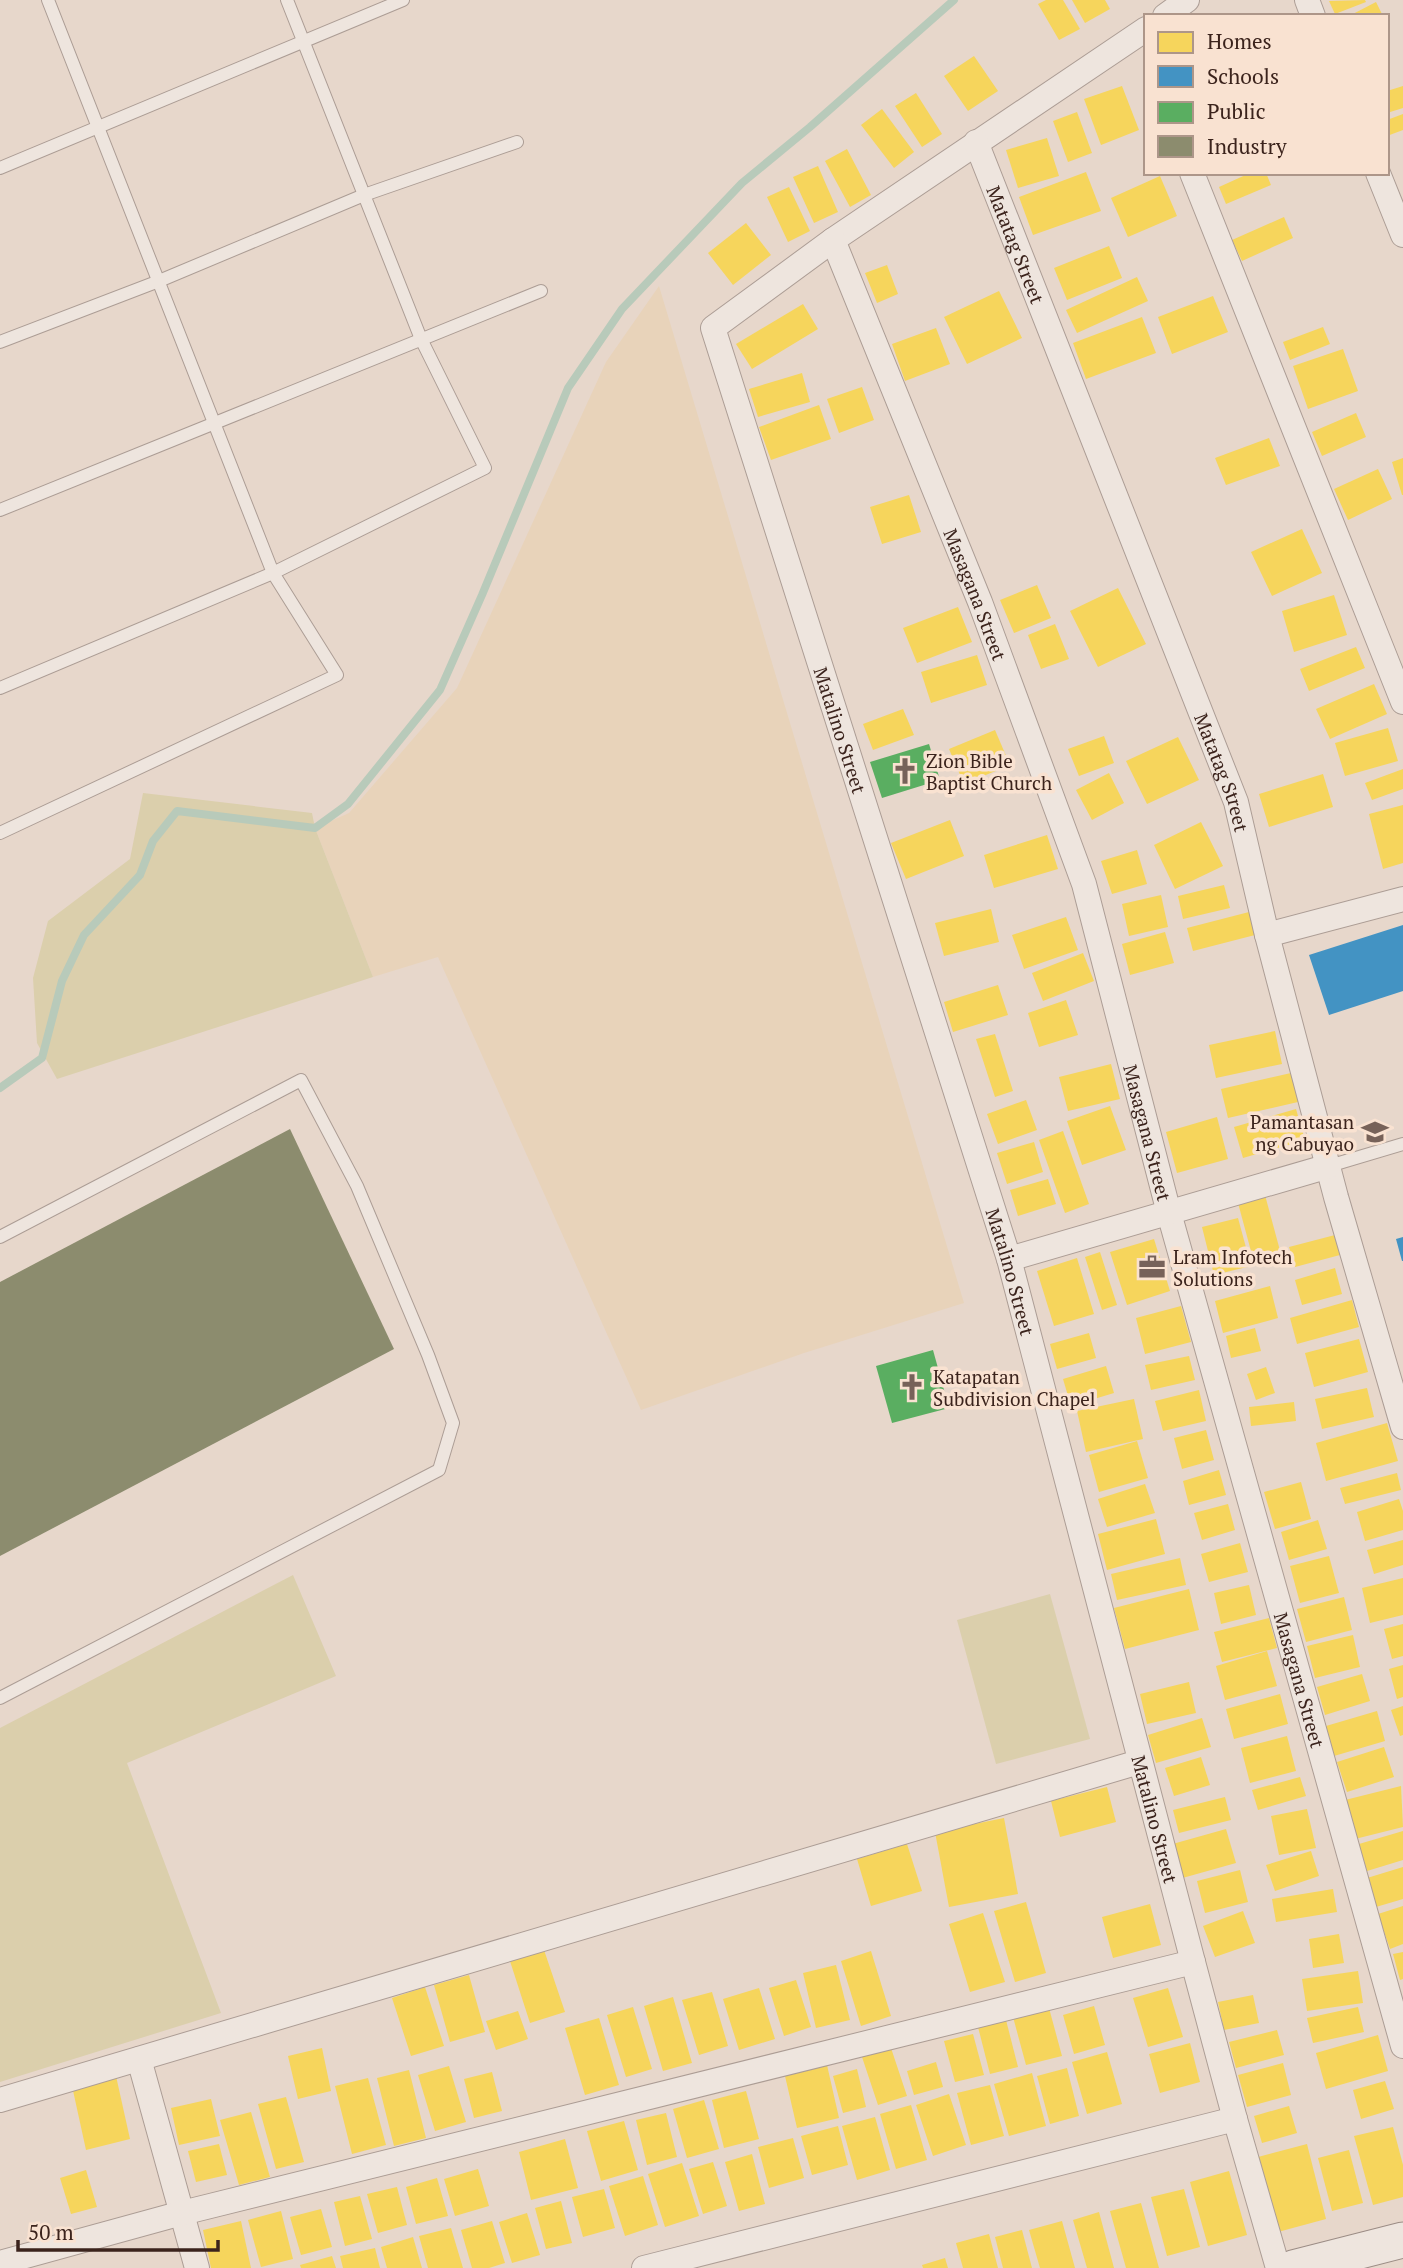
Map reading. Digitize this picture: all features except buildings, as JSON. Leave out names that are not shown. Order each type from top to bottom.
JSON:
[{"type":"street","points":[[1167,14],[1187,0]]},
{"type":"street","points":[[833,240],[976,142],[1143,40]]},
{"type":"street","name":"Matatag Street","points":[[976,142],[1236,802],[1267,934],[1329,1166],[1398,1390],[1403,1427]]},
{"type":"street","points":[[1193,175],[1403,702]]},
{"type":"street","points":[[1379,175],[1403,235]]},
{"type":"street","name":"Matalino Street","points":[[833,240],[713,328],[1009,1259],[1192,1962],[1278,2268]]},
{"type":"street","name":"Masagana Street","points":[[833,240],[980,602],[1084,884],[1169,1213],[1403,2046]]},
{"type":"street","points":[[1267,934],[1403,899]]},
{"type":"street","points":[[1009,1259],[1329,1166]]},
{"type":"street","points":[[0,2100],[1139,1762]]},
{"type":"street","points":[[0,2263],[182,2213],[1192,1962]]},
{"type":"street","points":[[139,2059],[197,2268]]},
{"type":"street","points":[[644,2268],[1235,2119]]},
{"type":"street","points":[[1293,2268],[1403,2240]]},
{"type":"lane","points":[[0,833],[337,675],[274,573],[48,0]]},
{"type":"lane","points":[[0,688],[274,573],[485,468],[421,339],[287,0]]},
{"type":"lane","points":[[0,168],[403,0]]},
{"type":"lane","points":[[0,342],[159,281],[364,195],[517,142]]},
{"type":"lane","points":[[0,510],[541,291]]},
{"type":"lane","points":[[0,1237],[301,1080],[357,1186],[428,1355],[453,1423],[439,1470],[0,1698]]},
{"type":"lane","points":[[1329,1166],[1403,1144]]},
{"type":"shaded area","points":[[659,286],[964,1303],[804,1353],[641,1410],[438,957],[373,977],[315,828],[349,813],[457,688],[606,362]]},
{"type":"shaded area","points":[[143,793],[312,813],[315,828],[373,977],[57,1079],[37,1043],[33,978],[48,921],[130,859]]},
{"type":"shaded area","points":[[293,1575],[336,1676],[127,1763],[221,2013],[0,2082],[0,1728]]},
{"type":"shaded area","points":[[1050,1594],[1090,1739],[996,1764],[957,1620]]},
{"type":"waterway","points":[[0,1088],[42,1058],[62,981],[84,935],[140,875],[153,841],[177,811],[315,828],[348,804],[440,690],[568,388],[622,309],[742,183],[954,0]]},
{"type":"place","name":"Zion Bible Baptist Church","points":[[905,771]]},
{"type":"place","name":"Pamantasan ng Cabuyao","points":[[1375,1132]]},
{"type":"place","name":"Lram Infotech Solutions","points":[[1152,1267]]},
{"type":"place","name":"Katapatan Subdivision Chapel","points":[[912,1387]]}]
